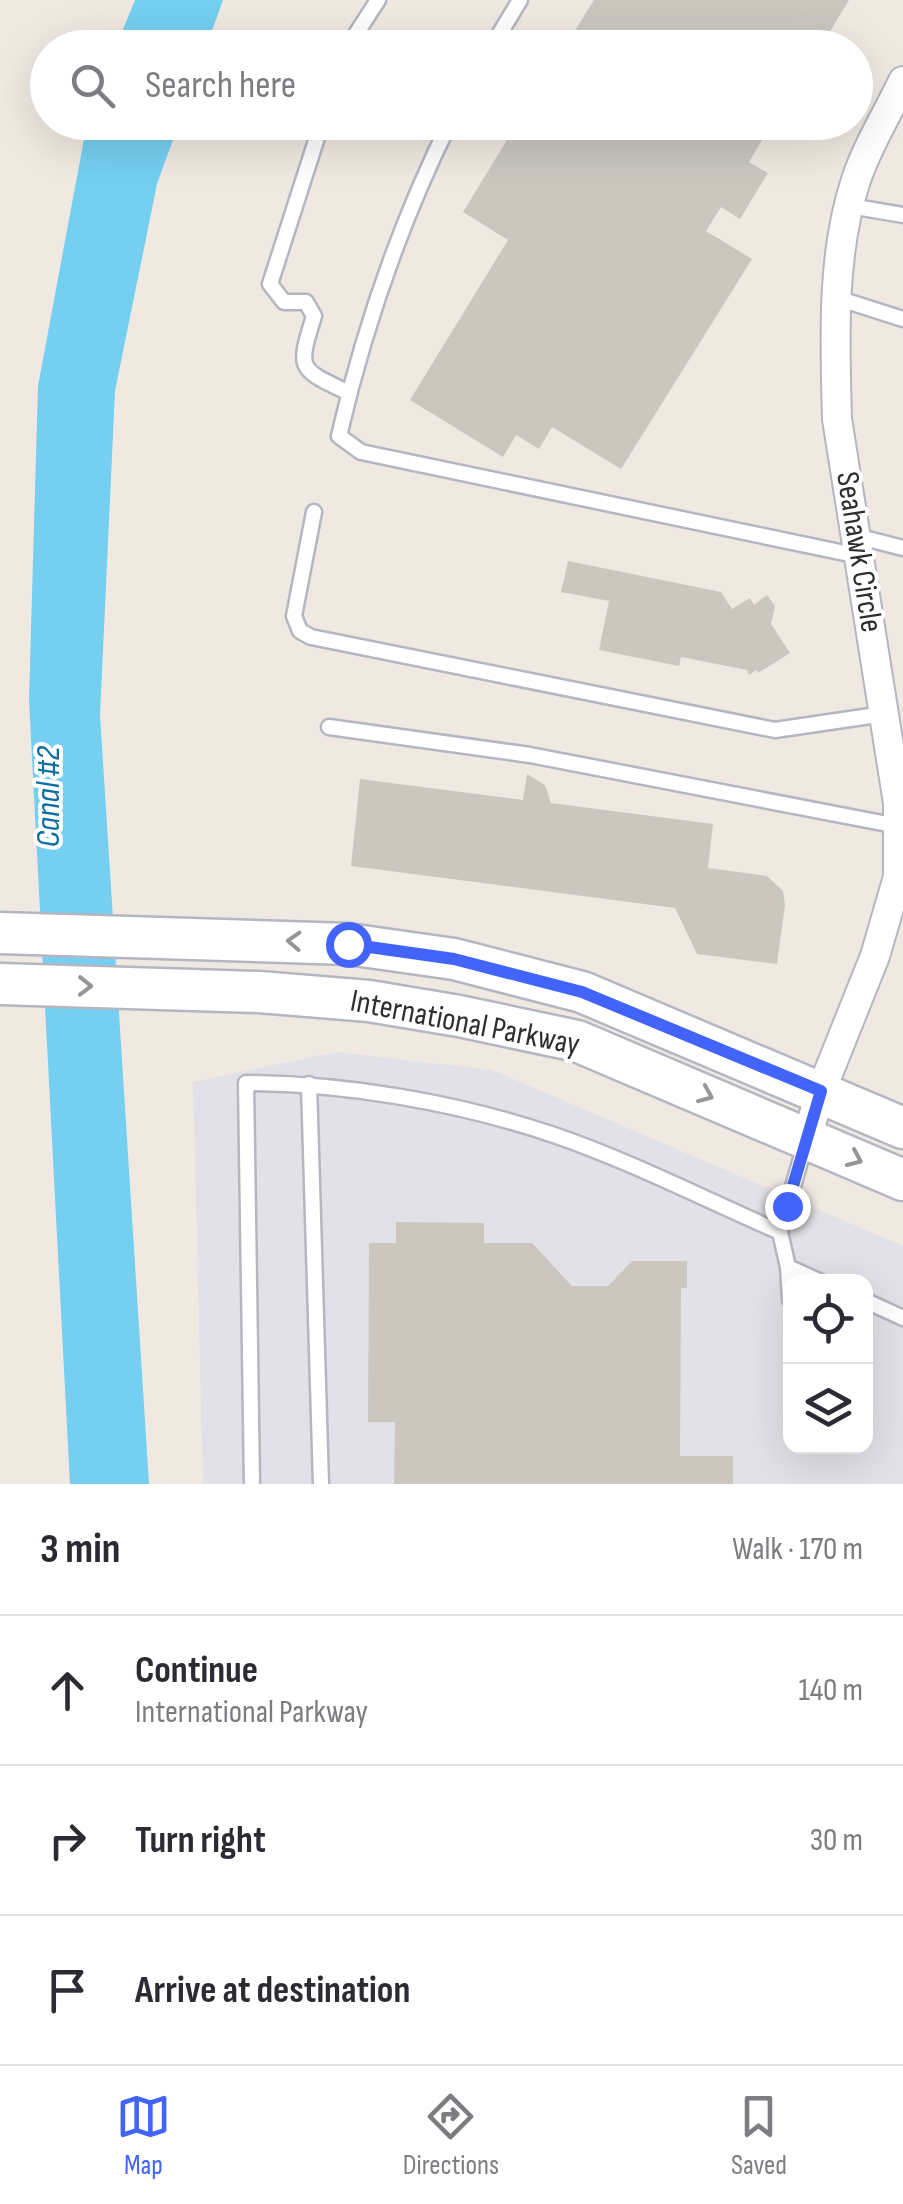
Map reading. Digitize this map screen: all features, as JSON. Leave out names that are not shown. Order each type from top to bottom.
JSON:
[{"type":"main road","name":"International Parkway","points":[[0,933],[348,944],[486,967],[582,992],[903,1128]]},
{"type":"main road","name":"International Parkway","points":[[0,984],[170,988],[369,1000],[577,1041],[903,1180]]},
{"type":"street","name":"Seahawk Circle","points":[[807,1137],[821,1091],[875,956],[898,877],[898,802],[892,728],[838,419],[837,298],[856,179],[903,81]]},
{"type":"lane","points":[[359,30],[378,0]]},
{"type":"lane","points":[[502,30],[520,0]]},
{"type":"lane","points":[[316,140],[270,284],[284,302],[306,302],[314,316],[303,364],[312,375],[349,393]]},
{"type":"lane","points":[[441,140],[421,180],[355,366],[339,436],[361,452],[858,546],[903,548]]},
{"type":"lane","points":[[850,206],[903,215]]},
{"type":"lane","points":[[837,298],[903,318]]},
{"type":"lane","points":[[314,512],[294,616],[300,630],[311,637],[775,730],[892,728]]},
{"type":"lane","points":[[330,727],[530,756],[898,826]]},
{"type":"lane","points":[[252,1484],[246,1083],[309,1084],[474,1112],[556,1136],[780,1232]]},
{"type":"lane","points":[[309,1084],[321,1484]]},
{"type":"lane","points":[[788,1274],[780,1232],[807,1137]]},
{"type":"lane","points":[[788,1266],[805,1274]]},
{"type":"lane","points":[[873,1304],[903,1318]]},
{"type":"shaded area","points":[[336,1052],[492,1070],[903,1246],[903,1484],[203,1484],[193,1082]]},
{"type":"water","points":[[135,0],[223,0],[212,30],[123,30]]},
{"type":"water","name":"Canal #2","points":[[84,140],[173,140],[157,184],[115,391],[100,715],[149,1484],[70,1484],[29,700],[38,386]]},
{"type":"building","points":[[594,0],[849,0],[831,30],[575,30]]},
{"type":"building","points":[[507,140],[762,140],[749,162],[768,173],[740,219],[721,207],[706,231],[752,259],[621,469],[552,427],[539,449],[516,435],[503,457],[410,400],[508,240],[463,212]]},
{"type":"building","points":[[568,561],[721,592],[732,609],[750,598],[754,605],[767,595],[775,606],[771,624],[790,653],[749,675],[747,670],[681,657],[679,666],[599,650],[609,601],[561,592]]},
{"type":"building","points":[[527,774],[545,785],[551,803],[713,824],[708,868],[767,876],[783,891],[785,905],[777,964],[697,954],[675,908],[351,866],[360,779],[523,800]]},
{"type":"building","points":[[396,1222],[484,1223],[484,1243],[532,1243],[572,1286],[608,1286],[632,1261],[687,1261],[687,1288],[681,1288],[680,1456],[733,1456],[733,1484],[394,1484],[395,1422],[368,1422],[369,1243],[396,1243]]},
{"type":"route","points":[[348,944],[454,959],[582,992],[821,1091],[787,1206]]}]
